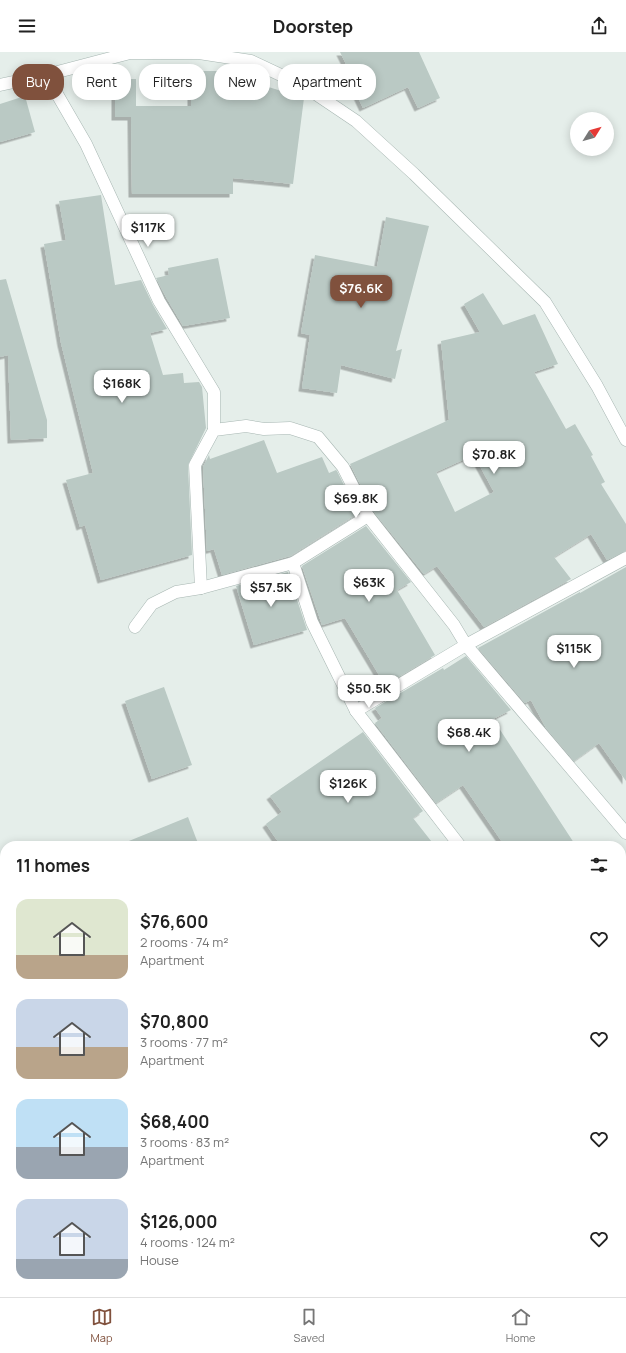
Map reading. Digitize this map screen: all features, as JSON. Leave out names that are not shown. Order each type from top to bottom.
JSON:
[{"type":"street","points":[[64,70],[130,53],[199,52],[251,61],[304,86],[356,121],[419,179],[545,302],[597,386],[626,440]]},
{"type":"street","points":[[0,85],[12,82]]},
{"type":"street","points":[[60,100],[86,144],[159,301],[214,392],[214,430],[195,465],[201,588]]},
{"type":"street","points":[[214,430],[246,426],[264,429],[290,428],[318,437],[343,467],[368,516],[454,625],[466,646],[626,833]]},
{"type":"street","points":[[135,627],[152,604],[176,592],[201,588],[293,562],[368,516]]},
{"type":"street","points":[[356,711],[466,646],[626,558]]},
{"type":"street","points":[[293,562],[312,622],[356,711],[456,841]]},
{"type":"building","points":[[340,52],[419,52],[440,98],[418,108],[408,87],[363,108],[359,100],[376,100],[376,64],[346,64]]},
{"type":"building","points":[[206,71],[214,71],[214,100],[270,100],[270,87],[278,90],[278,100],[304,100],[293,184],[233,178],[233,194],[132,194],[131,117],[115,117],[115,100],[131,100],[131,79],[136,79],[136,106],[191,106],[191,100],[206,100]]},
{"type":"building","points":[[12,100],[26,100],[35,132],[0,142],[0,104]]},
{"type":"building","points":[[101,195],[115,285],[141,280],[167,329],[150,333],[163,375],[183,373],[184,383],[199,382],[202,387],[206,428],[188,465],[192,555],[101,580],[85,525],[80,527],[66,480],[93,473],[61,343],[44,244],[66,240],[59,201]]},
{"type":"building","points":[[386,217],[429,226],[396,351],[402,349],[395,379],[341,365],[337,393],[302,388],[310,335],[301,333],[315,255],[377,267]]},
{"type":"building","points":[[218,258],[230,318],[183,326],[156,278],[169,275],[168,268]]},
{"type":"building","points":[[6,279],[47,420],[47,438],[11,440],[8,355],[0,357],[0,280]]},
{"type":"building","points":[[483,293],[503,325],[535,314],[558,364],[534,372],[566,429],[575,424],[593,455],[591,456],[605,482],[601,484],[626,524],[626,551],[607,560],[591,534],[554,557],[571,579],[484,627],[437,566],[424,574],[374,512],[350,464],[449,420],[441,341],[480,332],[464,304]],"holes":[[[474,455],[494,492],[455,512],[436,472]]]},
{"type":"building","points":[[264,440],[277,473],[322,457],[329,473],[336,470],[337,471],[358,513],[290,556],[222,575],[214,549],[207,551],[203,467],[209,455],[210,459]]},
{"type":"building","points":[[366,526],[411,582],[397,590],[435,655],[385,685],[345,618],[322,625],[302,566]]},
{"type":"building","points":[[626,567],[626,781],[599,743],[574,761],[546,728],[531,700],[525,703],[478,648]]},
{"type":"building","points":[[288,572],[307,630],[254,645],[236,586]]},
{"type":"building","points":[[466,656],[511,710],[493,719],[573,841],[502,841],[463,785],[436,803],[375,723],[382,718],[375,708],[443,668],[444,670]]},
{"type":"building","points":[[164,687],[192,765],[152,779],[125,701]]},
{"type":"building","points":[[363,732],[423,811],[413,818],[431,841],[278,841],[266,824],[282,812],[270,796]]},
{"type":"building","points":[[188,817],[197,841],[129,841]]}]
